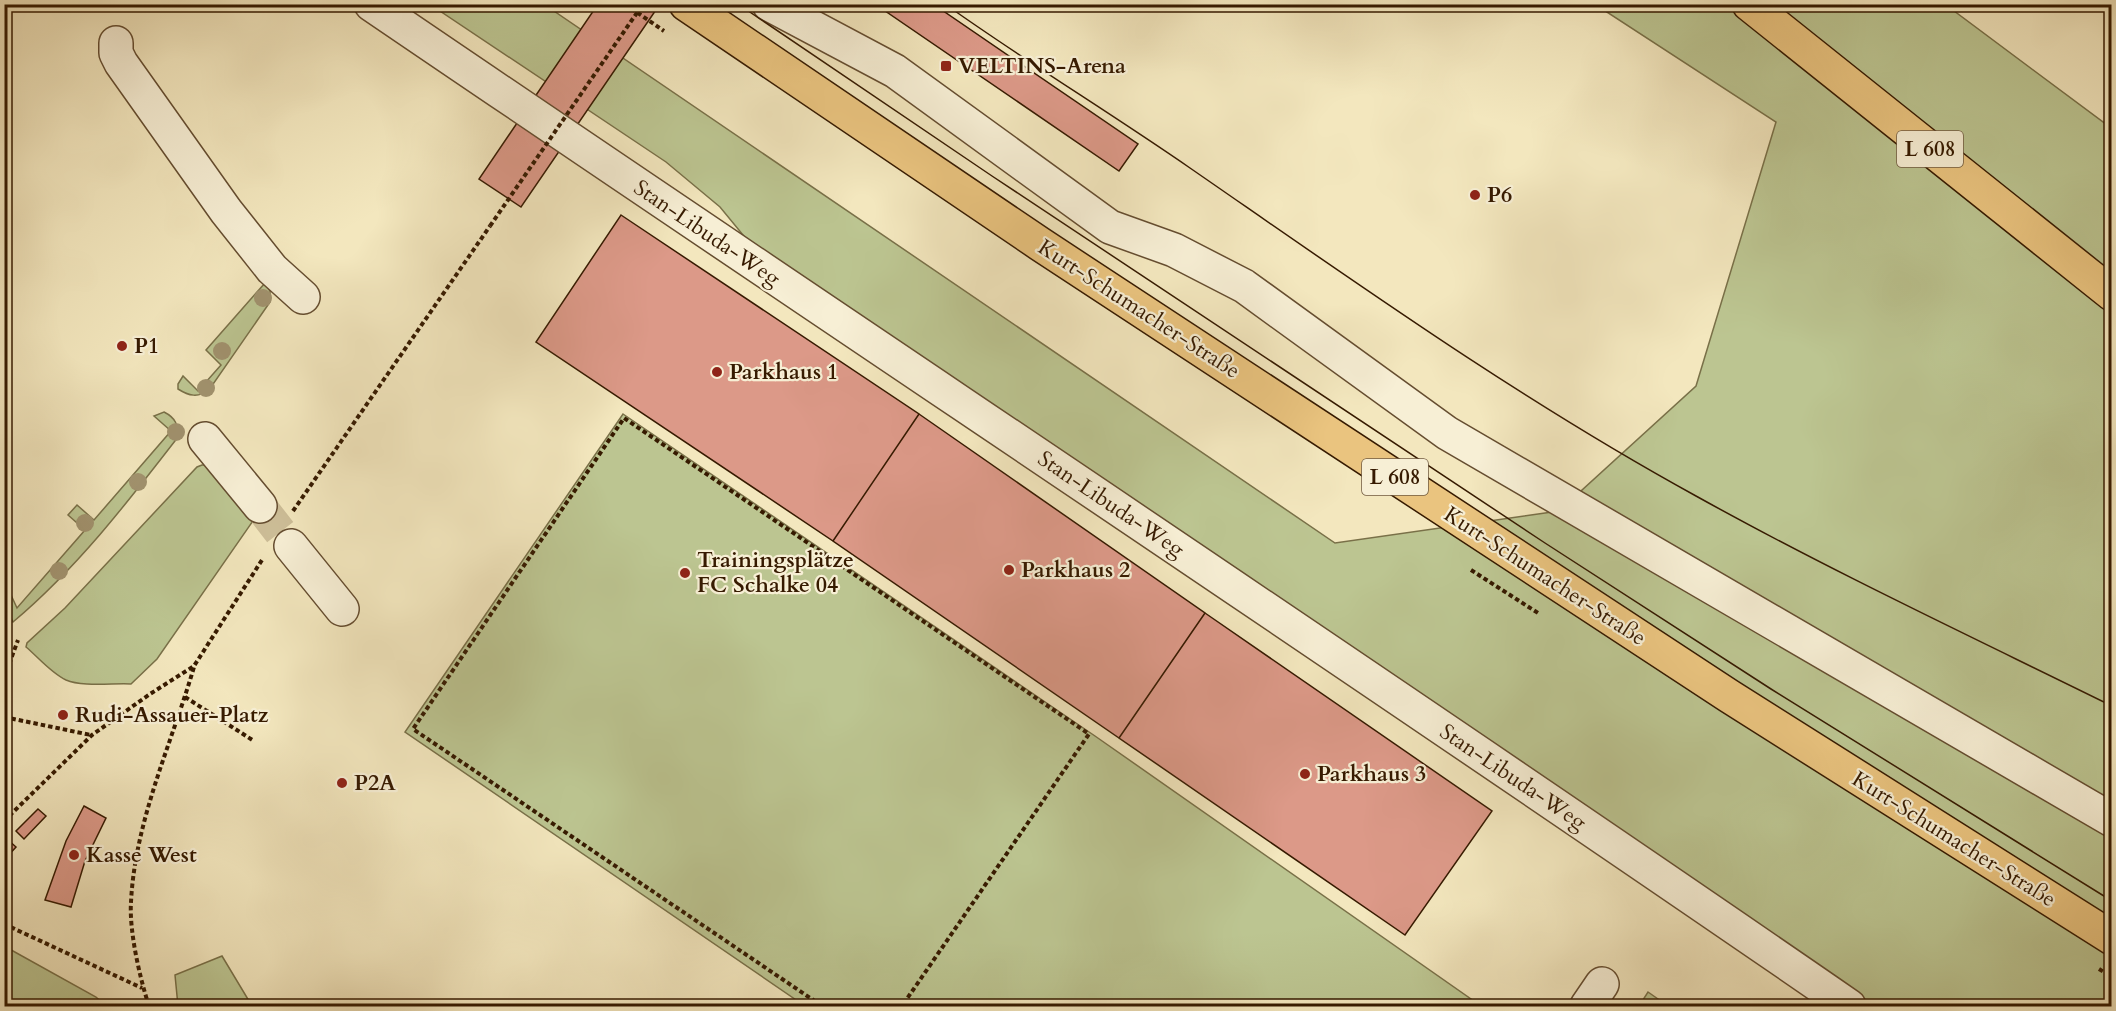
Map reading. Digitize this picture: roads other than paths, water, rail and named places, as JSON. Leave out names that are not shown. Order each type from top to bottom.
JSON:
[{"type":"main road","name":"Kurt-Schumacher-Straße","points":[[686,4],[1050,251],[1689,670],[2112,938]]},
{"type":"main road","name":"L 608","points":[[1749,4],[2112,294]]},
{"type":"street","name":"Stan-Libuda-Weg","points":[[371,4],[1500,767],[1849,1006]]},
{"type":"street","points":[[769,4],[895,71],[1110,227],[1174,250],[1244,286],[1447,433],[2112,820]]},
{"type":"street","points":[[116,44],[116,53],[121,63],[219,202],[272,269],[303,297]]},
{"type":"street","points":[[205,439],[260,506]]},
{"type":"street","points":[[291,546],[342,609]]},
{"type":"tunnel","points":[[260,506],[291,546]]},
{"type":"tram line","points":[[738,4],[992,176],[1545,543],[1771,689],[2112,901]]},
{"type":"tram line","points":[[945,4],[1376,296],[1565,420],[1630,459],[1798,551],[2112,706]]},
{"type":"place","name":"VELTINS-Arena","points":[[946,66]]},
{"type":"place","name":"P6","points":[[1475,195]]},
{"type":"place","name":"P1","points":[[122,346]]},
{"type":"place","name":"Parkhaus 1","points":[[717,372]]},
{"type":"place","name":"Parkhaus 2","points":[[1009,570]]},
{"type":"place","name":"Trainingsplätze FC Schalke 04","points":[[685,573]]},
{"type":"place","name":"Rudi-Assauer-Platz","points":[[63,715]]},
{"type":"place","name":"Parkhaus 3","points":[[1305,774]]},
{"type":"place","name":"P2A","points":[[342,783]]},
{"type":"place","name":"Kasse West","points":[[74,855]]}]
